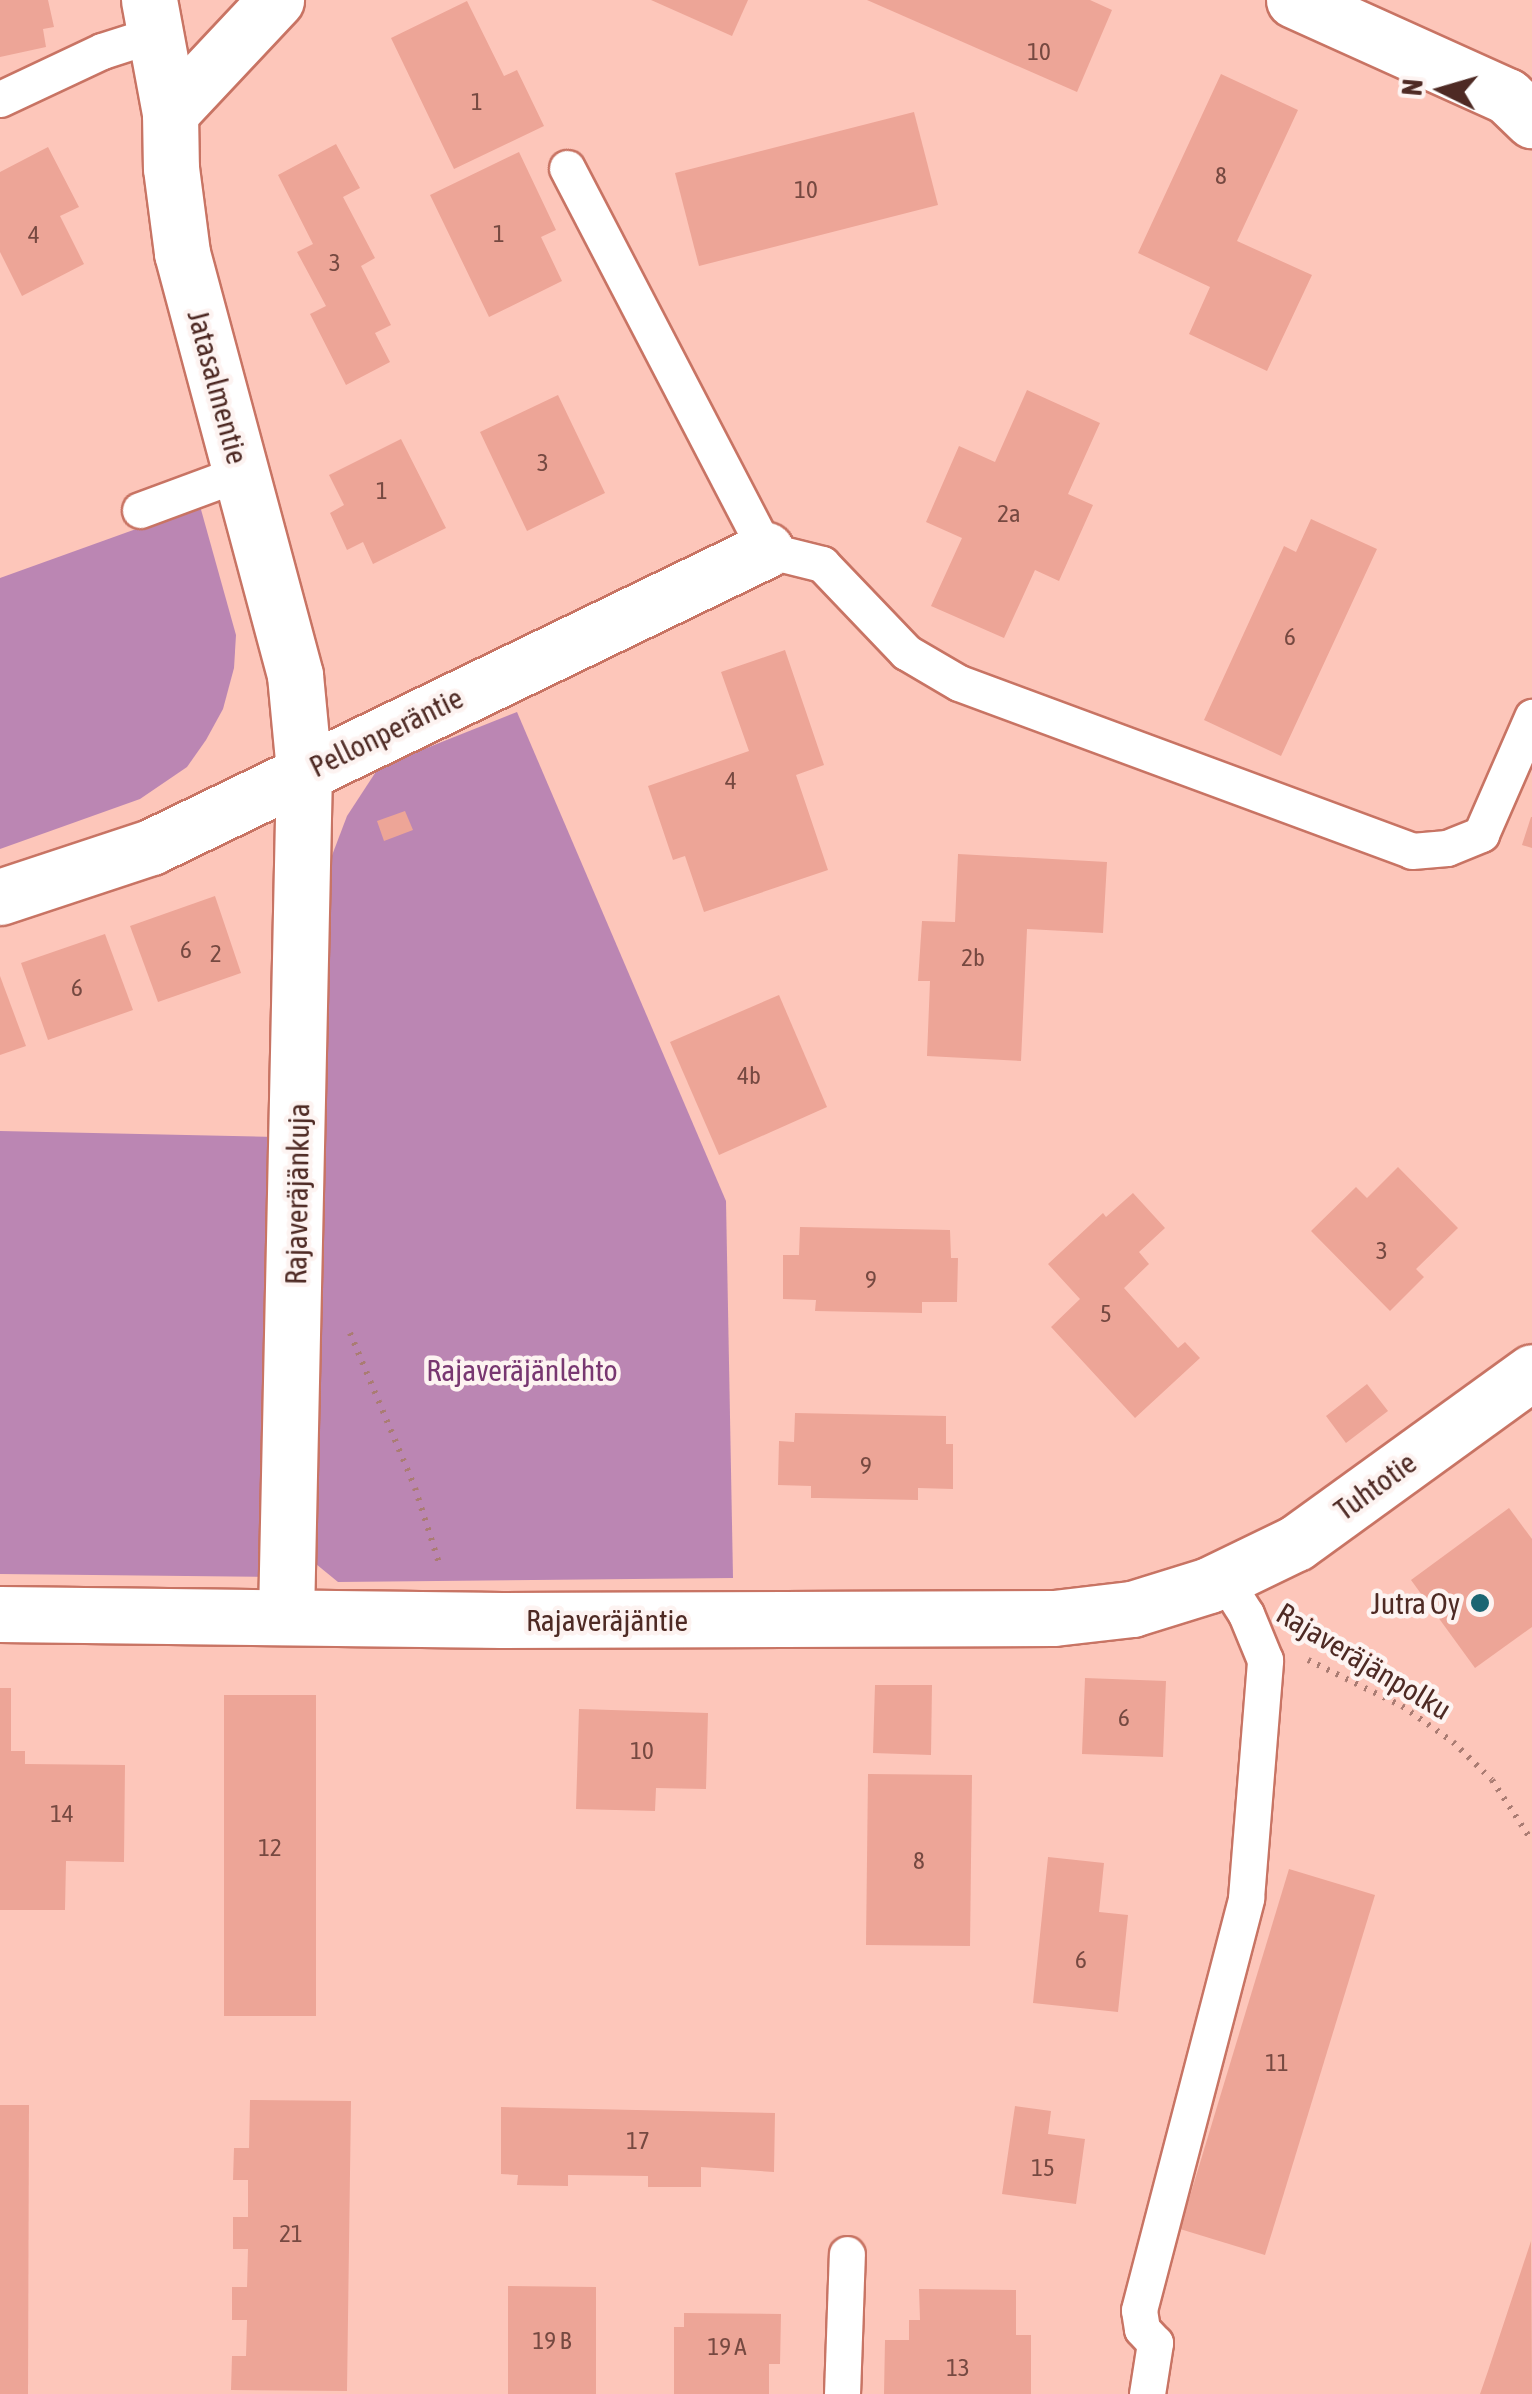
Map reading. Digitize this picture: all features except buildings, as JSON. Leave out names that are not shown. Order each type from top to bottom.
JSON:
[{"type":"street","points":[[170,113],[276,0]]},
{"type":"street","points":[[1294,0],[1508,96],[1532,120]]},
{"type":"street","name":"Jatasalmentie","points":[[152,17],[170,113],[182,252],[294,675],[304,771]]},
{"type":"street","name":"Pellonperäntie","points":[[0,897],[150,847],[766,550]]},
{"type":"street","name":"Rajaveräjänkuja","points":[[286,1616],[304,771]]},
{"type":"street","name":"Tuhtotie","points":[[1226,1593],[1532,1372]]},
{"type":"street","name":"Rajaveräjäntie","points":[[0,1614],[502,1620],[1054,1618],[1132,1610],[1226,1593]]},
{"type":"lane","points":[[0,99],[102,51],[152,17]]},
{"type":"lane","points":[[568,168],[766,550],[822,564],[906,652],[959,683],[1412,851],[1447,848],[1481,834],[1532,717]]},
{"type":"lane","points":[[140,510],[240,472]]},
{"type":"lane","points":[[1147,2394],[1156,2343],[1142,2329],[1139,2310],[1246,1898],[1266,1660],[1226,1593]]},
{"type":"lane","points":[[842,2394],[846,2254]]},
{"type":"path","points":[[346,1322],[415,1488],[442,1572],[502,1620]]},
{"type":"path","name":"Rajaveräjänpolku","points":[[1226,1593],[1304,1658],[1402,1706],[1452,1742],[1492,1780],[1532,1841]]},
{"type":"green space","points":[[200,506],[236,635],[234,668],[223,709],[206,740],[187,767],[140,799],[0,849],[0,578]]},
{"type":"green space","name":"Rajaveräjänlehto","points":[[517,712],[726,1201],[733,1578],[338,1582],[316,1564],[306,1525],[328,866],[347,816],[379,767]]},
{"type":"green space","points":[[0,1131],[276,1137],[271,1577],[0,1574]]},
{"type":"place","name":"Jutra Oy","points":[[1480,1603]]}]
